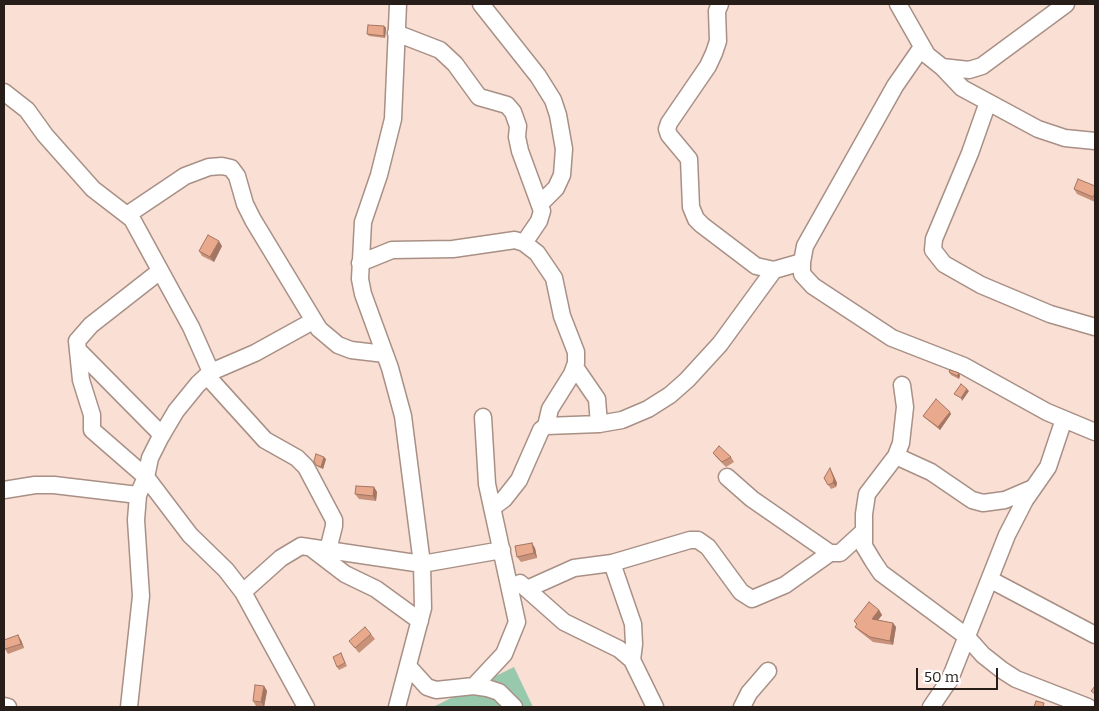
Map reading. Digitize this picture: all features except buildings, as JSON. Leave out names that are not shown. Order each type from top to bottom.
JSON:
[{"type":"street","points":[[397,707],[423,608],[422,564],[403,416],[385,354],[363,294],[360,263],[363,222],[379,175],[393,119],[398,4]]},
{"type":"street","points":[[481,4],[538,76],[553,100],[558,114],[564,149],[562,175],[556,188],[541,203]]},
{"type":"street","points":[[720,4],[717,11],[718,41],[714,53],[708,66],[669,123],[667,129],[669,135],[689,159],[691,207],[696,220],[756,266],[774,270],[802,262]]},
{"type":"street","points":[[898,4],[926,55],[942,67],[962,88],[1038,129],[1065,138],[1095,141]]},
{"type":"street","points":[[942,67],[970,70],[982,66],[1066,4]]},
{"type":"street","points":[[396,33],[440,50],[455,64],[480,97],[502,102],[513,112],[518,126],[517,137],[520,151],[541,203],[542,211],[539,221],[524,243]]},
{"type":"street","points":[[922,47],[895,86],[855,154],[805,246],[802,274],[813,286],[892,338],[964,366],[1047,412],[1095,432]]},
{"type":"street","points":[[4,92],[27,110],[45,135],[93,189],[132,219],[191,328],[209,374],[265,440],[297,458],[306,467],[334,520],[334,526],[320,549]]},
{"type":"street","points":[[988,102],[978,134],[934,239],[932,250],[944,264],[981,285],[1050,314],[1095,327]]},
{"type":"street","points":[[127,215],[185,176],[209,168],[222,166],[231,168],[238,176],[253,220],[325,336],[338,345],[351,350],[385,354]]},
{"type":"street","points":[[360,263],[392,250],[453,249],[514,240],[524,243],[537,253],[554,278],[562,316],[576,352],[575,367],[550,409],[546,426]]},
{"type":"street","points":[[492,508],[504,499],[519,480],[541,430],[546,426],[599,424],[622,420],[648,410],[688,380],[720,344],[774,270]]},
{"type":"street","points":[[160,271],[128,294],[84,331],[78,341],[85,396],[92,415],[92,430],[146,478],[190,535],[226,570],[243,592],[306,707]]},
{"type":"street","points":[[129,707],[141,596],[136,541],[138,494],[146,478],[150,458],[162,435],[186,398],[209,374],[255,353],[314,321]]},
{"type":"street","points":[[78,350],[162,435]]},
{"type":"street","points":[[575,367],[597,399],[599,424]]},
{"type":"street","points":[[902,386],[905,407],[904,424],[896,456],[867,494],[863,532],[864,546],[881,573],[966,636],[989,661],[1016,679],[1088,707]]},
{"type":"street","points":[[474,686],[504,654],[516,626],[507,572],[487,484],[483,417]]},
{"type":"street","points":[[931,707],[950,679],[1015,517],[1048,467],[1064,419]]},
{"type":"street","points":[[896,456],[931,472],[972,500],[983,503],[1005,500],[1035,487]]},
{"type":"street","points":[[726,477],[752,499],[830,553],[836,555],[840,553],[863,532]]},
{"type":"street","points":[[4,490],[35,485],[54,485],[138,494]]},
{"type":"street","points":[[527,588],[574,568],[612,563],[690,540],[698,540],[708,546],[741,592],[752,599],[785,585],[830,553]]},
{"type":"street","points":[[243,592],[292,550],[301,546],[422,564],[502,550]]},
{"type":"street","points":[[320,549],[344,574],[376,589],[420,621]]},
{"type":"street","points":[[612,563],[632,624],[634,644],[632,660]]},
{"type":"street","points":[[507,572],[564,622],[618,649],[632,660],[655,707]]},
{"type":"street","points":[[991,580],[1095,635]]},
{"type":"street","points":[[408,666],[427,687],[436,690],[474,686],[499,692],[514,707]]},
{"type":"street","points":[[742,707],[749,693],[768,671]]},
{"type":"street","points":[[4,706],[8,707]]},
{"type":"green space","points":[[514,667],[533,707],[433,707]]}]
